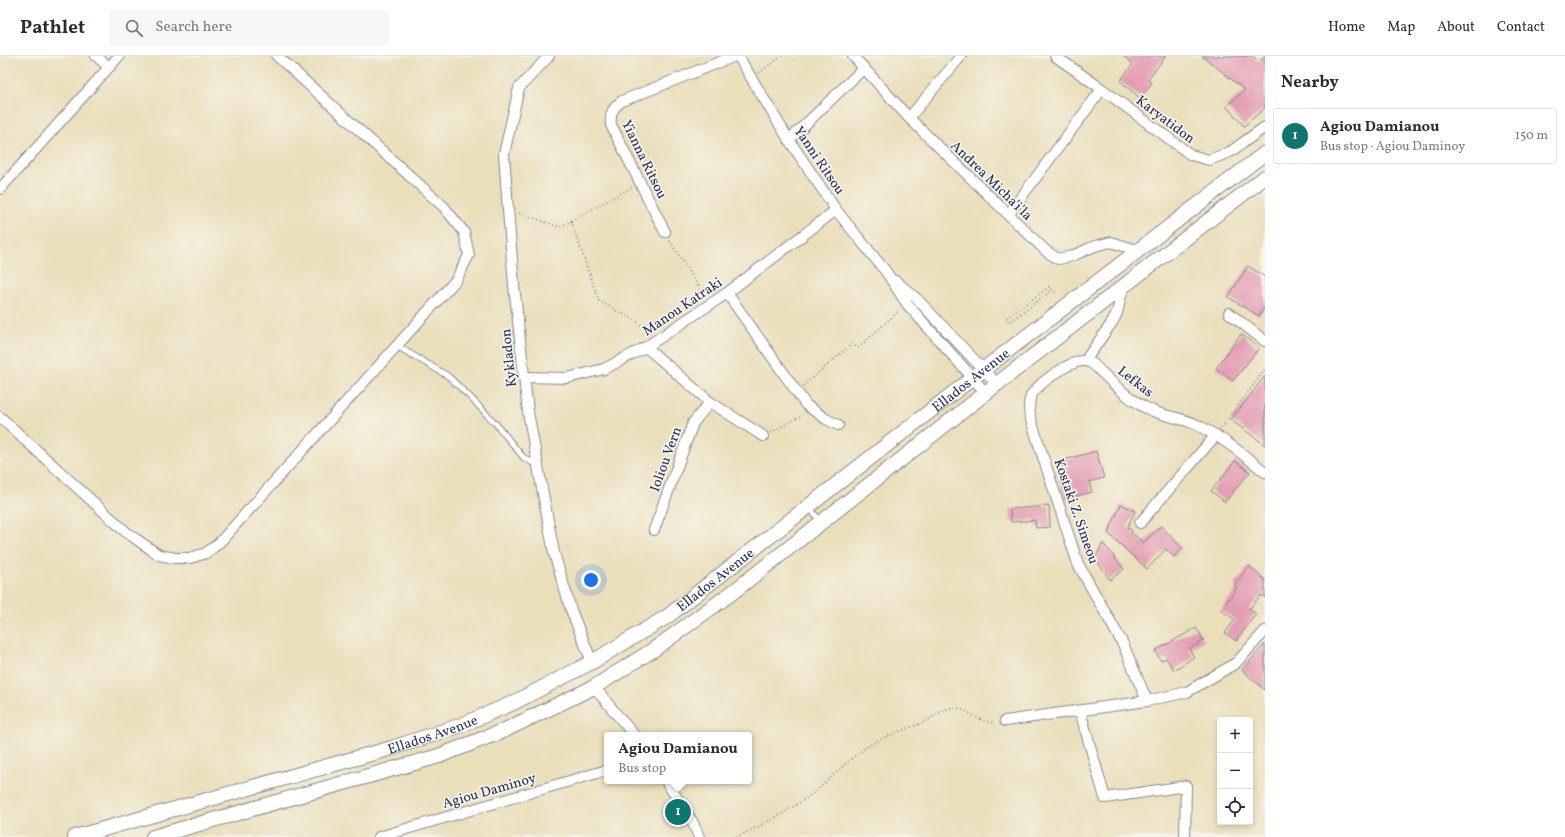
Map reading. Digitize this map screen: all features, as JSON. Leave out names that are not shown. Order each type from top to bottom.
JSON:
[{"type":"main road","name":"Ellados Avenue","points":[[75,837],[392,748],[459,726],[513,703],[592,662],[668,616],[984,368],[1265,153]]},
{"type":"main road","name":"Ellados Avenue","points":[[153,837],[439,756],[505,730],[594,687],[654,650],[733,592],[997,384],[1265,177]]},
{"type":"street","points":[[96,56],[109,68]]},
{"type":"street","points":[[0,189],[119,56]]},
{"type":"street","points":[[0,417],[126,532],[159,555],[176,558],[190,558],[206,553],[219,543],[456,280],[469,255],[464,232],[444,207],[277,56]]},
{"type":"street","name":"Kykladon","points":[[549,56],[519,88],[504,154],[514,285],[528,412],[554,553],[571,610],[592,662]]},
{"type":"street","name":"Yanni Ritsou","points":[[736,56],[752,79],[789,140],[836,210],[888,272],[917,299],[984,368],[997,384]]},
{"type":"street","name":"Yianna Ritsou","points":[[665,232],[611,125],[610,118],[615,106],[622,101],[736,56]]},
{"type":"street","name":"Andrea Micha'i'la","points":[[853,56],[909,118],[1046,251],[1058,259],[1072,256],[1095,246],[1111,242],[1137,250]]},
{"type":"street","points":[[909,118],[961,56]]},
{"type":"street","name":"Karyatidon","points":[[1055,56],[1102,89],[1191,156],[1209,160],[1230,152],[1265,127]]},
{"type":"street","points":[[789,140],[864,68]]},
{"type":"street","points":[[1008,215],[1102,89]]},
{"type":"street","name":"Manou Katraki","points":[[524,377],[567,378],[604,369],[646,347],[728,293],[836,210]]},
{"type":"street","name":"Yanni Ritsou","points":[[888,272],[907,304],[986,393]]},
{"type":"street","points":[[1085,361],[1113,321],[1117,313],[1123,287]]},
{"type":"street","points":[[728,293],[806,405],[826,420],[838,425]]},
{"type":"street","points":[[1229,313],[1265,341]]},
{"type":"street","points":[[646,347],[710,402],[763,436]]},
{"type":"street","name":"Kostaki Z. Simeou","points":[[1085,361],[1074,363],[1061,370],[1034,391],[1030,397],[1030,417],[1078,564],[1123,644],[1147,701]]},
{"type":"street","name":"Lefkas","points":[[1085,361],[1093,364],[1135,402],[1154,412],[1180,418],[1197,424],[1216,435],[1265,472]]},
{"type":"street","name":"Ioliou Vern","points":[[654,530],[693,423],[710,402]]},
{"type":"street","points":[[1140,523],[1216,435]]},
{"type":"street","points":[[1005,721],[1147,701],[1187,692],[1236,663],[1265,631]]},
{"type":"street","points":[[594,687],[632,732]]},
{"type":"street","points":[[1080,711],[1105,798],[1186,786],[1185,837]]},
{"type":"street","name":"Agiou Daminoy","points":[[378,837],[604,771]]},
{"type":"street","points":[[668,784],[699,837]]},
{"type":"lane","points":[[397,346],[448,376],[524,456],[538,466]]},
{"type":"lane","points":[[808,506],[821,523]]},
{"type":"path","points":[[752,79],[782,56]]},
{"type":"path","points":[[508,210],[560,227],[640,182]]},
{"type":"path","points":[[571,221],[599,301],[636,321],[658,339]]},
{"type":"path","points":[[665,232],[709,305]]},
{"type":"path","points":[[1050,292],[1009,322],[1006,318],[1049,287],[1056,293]]},
{"type":"path","points":[[796,392],[852,344],[858,348],[907,304]]},
{"type":"path","points":[[1216,435],[1265,370]]},
{"type":"path","points":[[763,436],[813,410]]},
{"type":"path","points":[[736,837],[763,825],[815,791],[864,749],[888,736],[927,720],[940,712],[952,708],[961,709],[978,719],[989,723],[1005,721]]},
{"type":"building","points":[[1123,56],[1166,56],[1148,79],[1152,83],[1140,98],[1120,81],[1133,64]]},
{"type":"building","points":[[1202,56],[1253,56],[1259,62],[1265,56],[1265,108],[1244,126],[1226,106],[1245,90]]},
{"type":"building","points":[[1248,266],[1265,277],[1265,306],[1259,316],[1228,297]]},
{"type":"building","points":[[1241,334],[1259,348],[1233,381],[1216,368]]},
{"type":"building","points":[[1265,376],[1265,445],[1231,420]]},
{"type":"building","points":[[1096,451],[1104,478],[1089,482],[1092,492],[1066,499],[1056,462]]},
{"type":"building","points":[[1235,461],[1250,472],[1225,502],[1211,491]]},
{"type":"building","points":[[1121,504],[1135,511],[1127,528],[1132,530],[1131,532],[1143,543],[1161,526],[1182,548],[1174,557],[1166,549],[1147,569],[1108,533]]},
{"type":"building","points":[[1049,506],[1050,527],[1036,528],[1035,520],[1011,522],[1010,509]]},
{"type":"building","points":[[1103,543],[1124,569],[1110,580],[1095,558]]},
{"type":"building","points":[[1249,566],[1265,580],[1265,598],[1261,595],[1249,609],[1256,614],[1236,641],[1225,633],[1235,620],[1221,610],[1237,588],[1234,585]]},
{"type":"building","points":[[1196,628],[1204,640],[1189,649],[1194,657],[1174,670],[1166,658],[1161,661],[1155,651]]},
{"type":"building","points":[[1265,644],[1265,690],[1242,670]]},
{"type":"place","name":"Agiou Damianou","points":[[678,812]]}]
